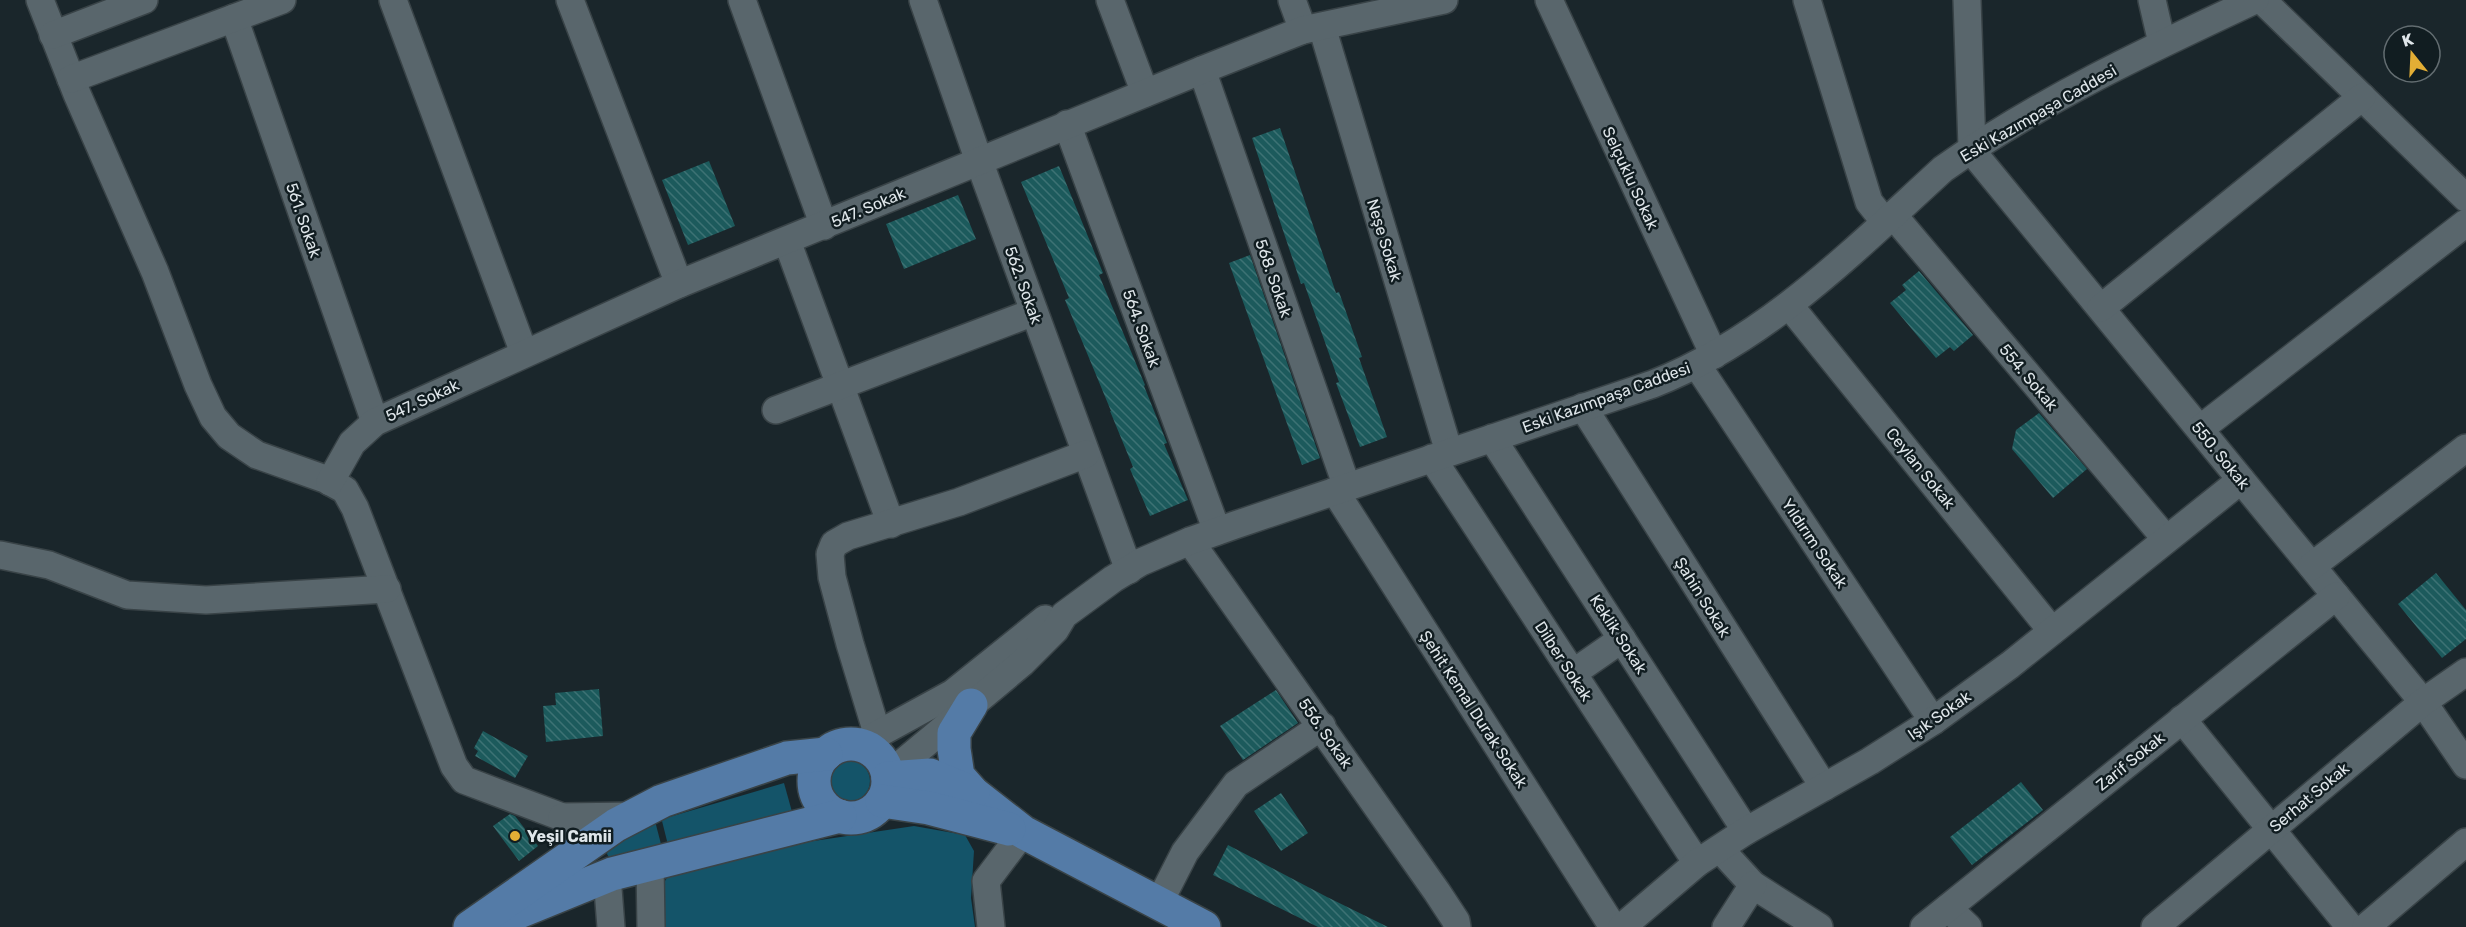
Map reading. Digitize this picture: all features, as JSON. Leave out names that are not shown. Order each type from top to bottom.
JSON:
[{"type":"main road","points":[[971,705],[954,733],[954,749],[958,776],[973,793],[1023,832],[1204,927]]},
{"type":"main road","points":[[878,735],[869,749],[878,756],[886,785],[874,810],[864,816],[852,818],[840,816],[824,806],[815,789],[816,770],[826,754],[836,747],[878,735]]},
{"type":"main road","points":[[470,927],[586,847],[662,801],[788,758],[826,754]]},
{"type":"main road","points":[[886,785],[930,775],[973,793]]},
{"type":"main road","points":[[886,785],[929,808],[1023,832]]},
{"type":"main road","points":[[482,927],[607,876],[840,816]]},
{"type":"main road","points":[[586,847],[607,876]]},
{"type":"street","points":[[40,0],[70,79],[155,272],[198,385],[213,417],[230,436],[257,455],[330,482],[345,490],[355,508],[454,766],[464,780],[562,817],[634,816]]},
{"type":"street","points":[[53,35],[144,0]]},
{"type":"street","points":[[70,79],[282,0]]},
{"type":"street","points":[[393,0],[524,353]]},
{"type":"street","points":[[570,0],[679,284]]},
{"type":"street","points":[[741,0],[824,226]]},
{"type":"street","name":"562. Sokak","points":[[923,0],[979,161],[1129,570]]},
{"type":"street","points":[[1110,0],[1144,93]]},
{"type":"street","name":"Neşe Sokak","points":[[1292,0],[1313,28],[1440,455]]},
{"type":"street","name":"547. Sokak","points":[[330,482],[352,443],[375,422],[679,284],[1067,124],[1313,28],[1444,0]]},
{"type":"street","name":"Selçuklu Sokak","points":[[1549,0],[1705,360]]},
{"type":"street","name":"554. Sokak","points":[[1807,0],[1869,202],[1889,218],[2166,539]]},
{"type":"street","points":[[1967,0],[1972,147]]},
{"type":"street","points":[[2152,0],[2162,43]]},
{"type":"street","name":"Eski Kazımpaşa Caddesi","points":[[878,735],[953,693],[1045,619],[1064,615],[1129,570],[1190,541],[1653,384],[1705,360],[1789,305],[1943,169],[1972,147],[2162,43],[2255,0]]},
{"type":"street","points":[[2262,0],[2466,198]]},
{"type":"street","name":"561. Sokak","points":[[234,18],[375,422]]},
{"type":"street","name":"568. Sokak","points":[[1202,70],[1341,489]]},
{"type":"street","points":[[2101,308],[2362,97]]},
{"type":"street","name":"564. Sokak","points":[[1067,124],[1217,531]]},
{"type":"street","name":"550. Sokak","points":[[1972,147],[1982,163],[2423,702],[2466,765]]},
{"type":"street","points":[[2200,429],[2466,223]]},
{"type":"street","points":[[787,241],[891,524]]},
{"type":"street","name":"Ceylan Sokak","points":[[1789,305],[2052,630]]},
{"type":"street","points":[[776,410],[1034,312]]},
{"type":"street","name":"Yıldırım Sokak","points":[[1705,360],[1933,721]]},
{"type":"street","name":"Şahin Sokak","points":[[1583,407],[1824,787]]},
{"type":"street","name":"Keklik Sokak","points":[[1492,438],[1746,831]]},
{"type":"street","points":[[2312,566],[2466,448]]},
{"type":"street","points":[[878,735],[832,577],[830,554],[834,544],[848,536],[959,502],[1086,454]]},
{"type":"street","name":"Dilber Sokak","points":[[1440,455],[1573,673],[1697,863]]},
{"type":"street","name":"Işık Sokak","points":[[1622,927],[1697,863],[1746,831],[1933,721],[2010,665],[2241,480]]},
{"type":"street","name":"Şehit Kemal Durak Sokak","points":[[1341,489],[1613,927]]},
{"type":"street","name":"556. Sokak","points":[[1190,541],[1437,892],[1456,921],[1457,927]]},
{"type":"street","points":[[0,555],[50,565],[127,595],[206,600],[387,590]]},
{"type":"street","name":"Zarif Sokak","points":[[1924,927],[2336,596]]},
{"type":"street","name":"Eski Kazımpaşa Caddesi","points":[[886,785],[971,705],[1023,663],[1055,630],[1064,615]]},
{"type":"street","points":[[1573,673],[1622,639]]},
{"type":"street","name":"Serhat Sokak","points":[[2155,927],[2423,702],[2466,672]]},
{"type":"street","points":[[2182,719],[2350,927]]},
{"type":"street","points":[[1159,903],[1185,852],[1236,784],[1322,726]]},
{"type":"street","points":[[562,817],[586,847]]},
{"type":"street","points":[[991,927],[986,882],[1023,832]]},
{"type":"street","points":[[2366,927],[2466,842]]},
{"type":"street","points":[[1720,849],[1753,885],[1819,927]]},
{"type":"street","points":[[650,864],[651,927]]},
{"type":"street","points":[[607,876],[610,927]]},
{"type":"street","points":[[1726,927],[1753,885]]},
{"type":"street","points":[[1948,908],[1968,927]]},
{"type":"shaded area","points":[[850,761],[858,762],[864,767],[869,773],[869,789],[864,795],[858,800],[850,801],[842,800],[836,795],[831,789],[830,781],[831,773],[836,767],[842,762]]},
{"type":"shaded area","points":[[784,783],[794,819],[668,845],[662,821],[666,818]]},
{"type":"shaded area","points":[[655,821],[662,848],[610,859],[607,854],[608,848]]},
{"type":"shaded area","points":[[914,826],[965,835],[974,851],[971,898],[975,927],[665,927],[665,881],[670,873],[807,842]]},
{"type":"building","points":[[1280,128],[1336,293],[1339,292],[1362,357],[1359,358],[1387,437],[1360,447],[1336,383],[1339,382],[1304,283],[1301,284],[1252,138]]},
{"type":"building","points":[[709,161],[735,226],[688,245],[662,180]]},
{"type":"building","points":[[1059,166],[1103,273],[1099,275],[1145,385],[1167,443],[1164,444],[1188,500],[1150,516],[1130,469],[1133,467],[1111,411],[1065,300],[1069,298],[1021,182]]},
{"type":"building","points":[[958,195],[976,239],[904,269],[886,224]]},
{"type":"building","points":[[1250,255],[1320,458],[1302,465],[1229,263]]},
{"type":"building","points":[[1919,271],[1973,335],[1954,351],[1950,347],[1936,358],[1890,303],[1906,290],[1902,285]]},
{"type":"building","points":[[2039,413],[2087,469],[2053,498],[2012,449],[2016,430]]},
{"type":"building","points":[[2436,573],[2466,610],[2466,639],[2442,658],[2398,604]]},
{"type":"building","points":[[599,689],[603,736],[546,742],[543,706],[556,705],[555,693]]},
{"type":"building","points":[[1276,690],[1298,723],[1243,760],[1220,726]]},
{"type":"building","points":[[483,731],[528,756],[515,778],[475,756],[478,751],[474,748]]},
{"type":"building","points":[[2021,782],[2043,810],[1972,865],[1950,837]]},
{"type":"building","points":[[1281,793],[1308,833],[1281,851],[1254,811]]},
{"type":"building","name":"Yeşil Camii","points":[[510,814],[515,816],[538,846],[519,861],[493,826]]},
{"type":"building","points":[[1228,845],[1388,927],[1318,927],[1213,875]]},
{"type":"place","name":"Yeşil Camii","points":[[515,836]]}]
